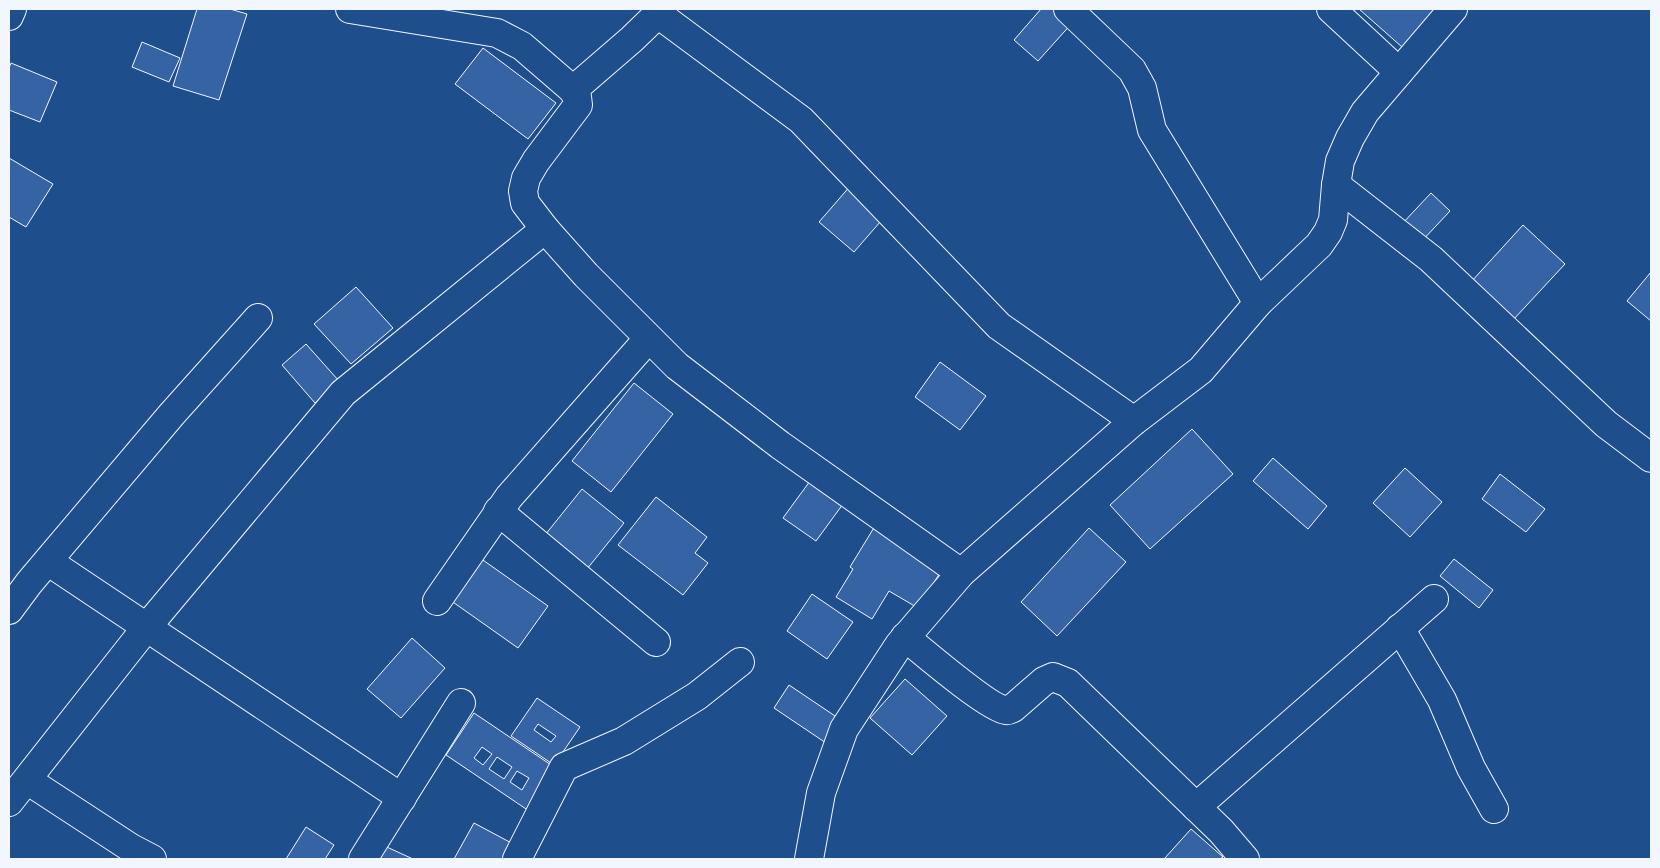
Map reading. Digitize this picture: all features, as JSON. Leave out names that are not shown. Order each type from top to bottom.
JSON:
[{"type":"street","points":[[9,16],[12,9]]},
{"type":"street","points":[[350,9],[497,33]]},
{"type":"street","points":[[467,9],[497,33],[522,46],[573,90],[577,97],[578,104],[536,161],[526,178],[523,191],[525,203],[544,229],[648,339],[677,366],[772,439],[960,574]]},
{"type":"street","points":[[1068,9],[1132,70],[1142,88],[1152,130],[1258,303]]},
{"type":"street","points":[[809,859],[821,793],[844,729],[905,637],[960,574],[1134,421],[1201,370],[1258,303],[1319,245],[1328,232],[1333,220],[1340,161],[1350,138],[1365,112],[1453,9]]},
{"type":"street","points":[[573,90],[632,39],[660,11],[802,120],[999,326],[1134,421]]},
{"type":"street","points":[[1339,12],[1399,72]]},
{"type":"street","points":[[1336,185],[1431,259],[1606,424],[1651,458]]},
{"type":"street","points":[[9,802],[146,628],[344,393],[544,229]]},
{"type":"street","points":[[9,610],[29,583],[49,562],[172,414],[258,318]]},
{"type":"street","points":[[436,601],[498,511],[648,339]]},
{"type":"street","points":[[498,511],[656,642]]},
{"type":"street","points":[[49,562],[402,798]]},
{"type":"street","points":[[1196,806],[1434,599]]},
{"type":"street","points":[[1400,628],[1442,700],[1470,768],[1494,809]]},
{"type":"street","points":[[905,637],[972,690],[997,708],[1007,711],[1044,681],[1053,677],[1068,683],[1196,806],[1245,859]]},
{"type":"street","points":[[517,859],[564,767],[624,741],[697,696],[740,662]]},
{"type":"street","points":[[363,859],[461,703]]},
{"type":"street","points":[[26,780],[131,848],[152,859]]},
{"type":"building","points":[[197,9],[230,9],[247,14],[219,100],[173,86]]},
{"type":"building","points":[[1041,9],[1058,9],[1073,22],[1038,61],[1014,40]]},
{"type":"building","points":[[1359,9],[1437,9],[1402,47]]},
{"type":"building","points":[[142,42],[180,58],[169,82],[132,67]]},
{"type":"building","points":[[483,48],[556,103],[528,139],[455,84]]},
{"type":"building","points":[[11,63],[57,82],[40,122],[9,110],[9,68]]},
{"type":"building","points":[[9,158],[53,184],[26,227],[9,217]]},
{"type":"building","points":[[852,184],[887,214],[854,252],[819,222]]},
{"type":"building","points":[[1431,193],[1450,211],[1420,243],[1401,225]]},
{"type":"building","points":[[1523,225],[1565,264],[1513,320],[1471,282]]},
{"type":"building","points":[[1651,272],[1651,321],[1627,301]]},
{"type":"building","points":[[356,287],[393,328],[351,364],[314,324]]},
{"type":"building","points":[[306,344],[339,381],[315,403],[282,365]]},
{"type":"building","points":[[940,362],[986,396],[960,430],[915,397]]},
{"type":"building","points":[[634,383],[673,414],[611,492],[572,461]]},
{"type":"building","points":[[1192,429],[1233,474],[1150,549],[1110,505]]},
{"type":"building","points":[[1273,458],[1327,506],[1308,529],[1253,481]]},
{"type":"building","points":[[1405,468],[1442,502],[1410,537],[1373,503]]},
{"type":"building","points":[[1500,474],[1545,509],[1526,532],[1482,499]]},
{"type":"building","points":[[810,481],[843,504],[816,541],[783,518]]},
{"type":"building","points":[[582,489],[624,523],[587,569],[545,535]]},
{"type":"building","points":[[656,497],[707,537],[695,553],[708,563],[683,595],[618,545]]},
{"type":"building","points":[[875,526],[943,568],[918,608],[889,591],[872,619],[836,597],[853,569],[850,567]]},
{"type":"building","points":[[1089,528],[1126,562],[1057,636],[1021,602]]},
{"type":"building","points":[[480,558],[548,606],[518,648],[450,600]]},
{"type":"building","points":[[1454,559],[1493,590],[1479,608],[1440,576]]},
{"type":"building","points":[[812,594],[853,622],[827,659],[787,631]]},
{"type":"building","points":[[412,638],[445,668],[401,718],[367,689]]},
{"type":"building","points":[[905,679],[947,716],[912,755],[870,718]]},
{"type":"building","points":[[789,685],[844,722],[829,745],[774,708]]},
{"type":"building","points":[[537,698],[580,727],[554,765],[511,736]],"holes":[[[538,724],[556,736],[551,742],[534,730]]]},
{"type":"building","points":[[474,713],[560,771],[532,813],[446,755]],"holes":[[[482,747],[492,754],[483,765],[474,758]],[[497,757],[512,767],[504,779],[489,769]],[[517,771],[529,778],[522,790],[510,782]]]},
{"type":"building","points":[[474,823],[517,846],[510,859],[454,859]]},
{"type":"building","points":[[306,827],[334,845],[325,859],[286,859]]},
{"type":"building","points":[[1191,829],[1223,857],[1220,859],[1164,859]]},
{"type":"building","points":[[378,843],[413,859],[371,859]]}]
